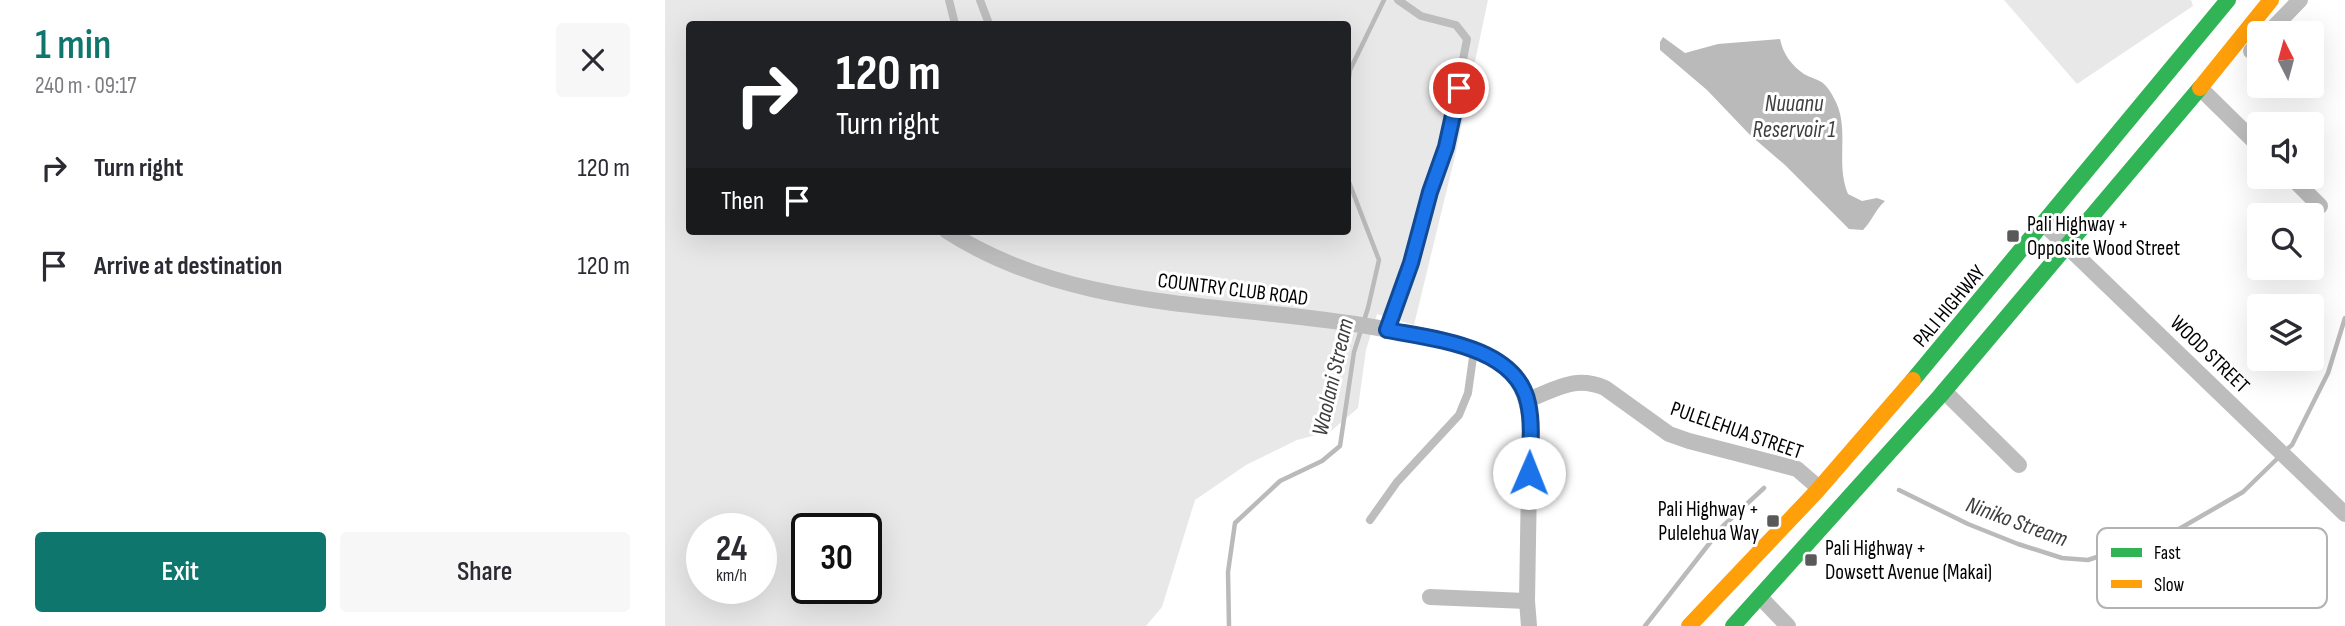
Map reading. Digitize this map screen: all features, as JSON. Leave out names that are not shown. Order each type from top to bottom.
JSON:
[{"type":"highway","name":"PALI HIGHWAY","points":[[1689,626],[1818,490],[1958,330],[2228,0]]},
{"type":"highway","points":[[1733,626],[1944,391],[2271,0]]},
{"type":"highway","points":[[2200,88],[2247,55]]},
{"type":"highway","points":[[1760,597],[1753,584],[1754,574],[1817,505],[1818,490]]},
{"type":"highway","points":[[1704,626],[1734,598],[1740,595],[1760,597]]},
{"type":"street","points":[[2280,21],[2300,0]]},
{"type":"street","points":[[2200,88],[2247,134]]},
{"type":"street","points":[[2303,189],[2318,203]]},
{"type":"street","name":"WOOD STREET","points":[[2045,225],[2345,514]]},
{"type":"street","name":"COUNTRY CLUB ROAD","points":[[953,235],[980,252],[1011,264],[1070,284],[1115,295],[1347,323],[1468,346],[1506,368],[1518,381],[1528,400]]},
{"type":"street","name":"PULELEHUA STREET","points":[[1528,400],[1570,383],[1595,383],[1669,433],[1689,441],[1797,468],[1818,490]]},
{"type":"street","points":[[1944,391],[2019,465]]},
{"type":"street","points":[[1528,400],[1529,626]]},
{"type":"street","points":[[1430,597],[1527,601]]},
{"type":"street","points":[[1760,597],[1788,626]]},
{"type":"lane","points":[[949,0],[954,21]]},
{"type":"lane","points":[[980,0],[988,21]]},
{"type":"lane","points":[[1382,329],[1411,263],[1430,192],[1446,147],[1467,39],[1455,25],[1421,16],[1398,0]]},
{"type":"lane","points":[[1370,520],[1398,482],[1459,415],[1468,393],[1474,350]]},
{"type":"shaded area","points":[[665,0],[1488,0],[1455,156],[1414,325],[1377,314],[1366,350],[1358,408],[1331,431],[1297,440],[1246,465],[1195,500],[1162,607],[1146,626],[665,626]]},
{"type":"shaded area","points":[[2004,0],[2191,0],[2193,6],[2077,84]]},
{"type":"water","name":"Nuuanu Reservoir 1","points":[[1663,37],[1685,53],[1718,44],[1780,39],[1783,50],[1792,63],[1804,74],[1824,84],[1837,104],[1842,128],[1843,172],[1848,194],[1862,201],[1877,198],[1885,201],[1863,230],[1849,229],[1707,90],[1660,50]]},
{"type":"waterway","name":"Waolani Stream","points":[[1351,68],[1384,0]]},
{"type":"waterway","name":"Waolani Stream","points":[[1229,626],[1228,572],[1235,523],[1280,481],[1322,461],[1340,446],[1354,352],[1379,260],[1351,187]]},
{"type":"waterway","name":"Niniko Stream","points":[[2286,450],[2292,445],[2328,373],[2345,318]]},
{"type":"waterway","name":"Niniko Stream","points":[[2181,528],[2243,492],[2280,456]]},
{"type":"waterway","name":"Niniko Stream","points":[[1645,626],[1723,526],[1764,488]]},
{"type":"waterway","name":"Niniko Stream","points":[[1899,490],[1968,524],[2018,544],[2062,558],[2088,560],[2097,557]]},
{"type":"traffic: fast","points":[[1913,380],[2228,0]]},
{"type":"traffic: fast","points":[[1733,626],[1940,396],[2200,88]]},
{"type":"traffic: slow","points":[[2200,88],[2271,0]]},
{"type":"traffic: slow","points":[[1689,626],[1817,491],[1913,380]]},
{"type":"place","name":"Pali Highway + Opposite Wood Street","points":[[2013,236]]},
{"type":"place","name":"Pali Highway + Pulelehua Way","points":[[1773,521]]},
{"type":"place","name":"Pali Highway + Dowsett Avenue (Makai)","points":[[1811,560]]},
{"type":"route","points":[[1459,88],[1446,147],[1430,192],[1411,263],[1387,330],[1468,346],[1506,368],[1518,381],[1528,400],[1529,473]]}]
